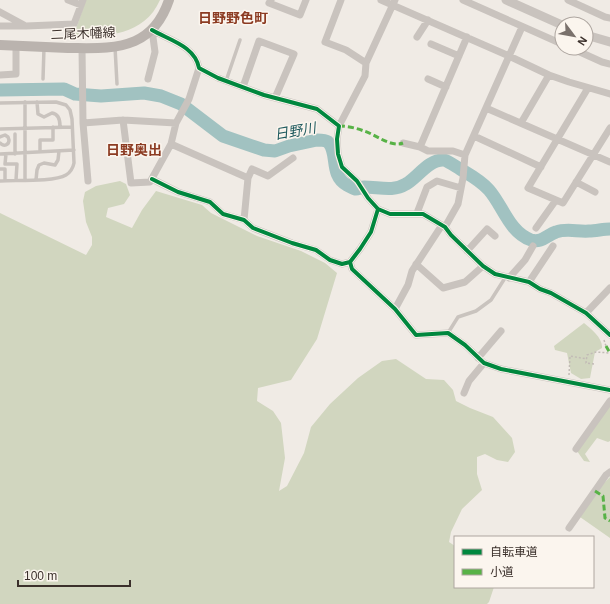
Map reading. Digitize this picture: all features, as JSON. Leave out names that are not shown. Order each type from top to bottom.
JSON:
[{"type":"main road","name":"二尾木幡線","points":[[0,45],[82,48],[115,46],[134,41],[152,30],[162,17],[170,0]]},
{"type":"street","points":[[0,26],[74,24],[82,3],[68,0]]},
{"type":"street","points":[[271,0],[269,3],[300,15],[306,0]]},
{"type":"street","points":[[341,0],[324,42],[346,50],[366,63]]},
{"type":"street","points":[[380,0],[394,2],[428,20],[549,75],[610,94]]},
{"type":"street","points":[[462,0],[554,41]]},
{"type":"street","points":[[506,0],[554,21]]},
{"type":"street","points":[[568,0],[610,18]]},
{"type":"street","points":[[394,2],[366,63],[365,76],[339,126],[337,138],[338,154],[342,167],[362,188],[372,204],[378,209],[390,214],[423,214],[443,226],[467,251],[494,274],[529,282],[540,289],[551,293],[586,313],[610,335]]},
{"type":"street","points":[[0,12],[26,26]]},
{"type":"street","points":[[416,37],[428,20]]},
{"type":"street","points":[[395,309],[408,285],[412,271],[416,264],[458,204],[463,178],[465,155],[522,27]]},
{"type":"street","points":[[123,120],[131,183],[150,182],[171,144],[178,121],[189,99],[199,68],[198,62],[194,56],[183,46],[152,30]]},
{"type":"street","points":[[148,79],[155,52],[152,30]]},
{"type":"street","points":[[420,147],[467,37]]},
{"type":"street","points":[[594,37],[610,42]]},
{"type":"street","points":[[243,87],[259,41],[294,54],[276,98]]},
{"type":"street","points":[[431,44],[459,56]]},
{"type":"street","points":[[0,75],[16,74],[16,46]]},
{"type":"street","points":[[82,48],[83,123],[88,181]]},
{"type":"street","points":[[590,56],[610,64]]},
{"type":"street","points":[[199,68],[226,81],[243,87],[317,109],[339,126]]},
{"type":"street","points":[[521,123],[549,75]]},
{"type":"street","points":[[428,79],[446,86]]},
{"type":"street","points":[[588,88],[528,188],[563,203],[610,128]]},
{"type":"street","points":[[486,108],[610,162]]},
{"type":"street","points":[[83,123],[123,120],[178,121]]},
{"type":"street","points":[[474,136],[540,167]]},
{"type":"street","points":[[403,143],[420,147],[428,151],[453,151],[465,155]]},
{"type":"street","points":[[171,144],[248,178]]},
{"type":"street","points":[[244,220],[248,178],[252,170],[268,176],[293,158]]},
{"type":"street","points":[[152,179],[178,192],[210,202],[223,214],[244,220],[253,228],[292,243],[316,250],[330,260],[342,264],[350,262],[360,249],[371,232],[378,209]]},
{"type":"street","points":[[417,213],[427,187],[437,181],[461,188]]},
{"type":"street","points":[[576,182],[595,192]]},
{"type":"street","points":[[536,228],[556,200]]},
{"type":"street","points":[[467,251],[487,229],[495,236]]},
{"type":"street","points":[[507,278],[525,260],[533,246]]},
{"type":"street","points":[[529,282],[553,246]]},
{"type":"street","points":[[350,262],[352,269],[395,309],[416,335],[448,333],[465,345],[484,363],[501,369],[610,390]]},
{"type":"street","points":[[416,264],[443,288],[465,282],[483,266]]},
{"type":"street","points":[[586,313],[610,288]]},
{"type":"street","points":[[478,358],[501,332]]},
{"type":"street","points":[[464,393],[469,381],[484,363]]},
{"type":"street","points":[[576,449],[610,401]]},
{"type":"street","points":[[569,528],[606,475],[610,472]]},
{"type":"lane","points":[[226,81],[240,40]]},
{"type":"lane","points":[[115,46],[117,84]]},
{"type":"lane","points":[[42,79],[44,47]]},
{"type":"lane","points":[[25,102],[25,180]]},
{"type":"lane","points":[[37,102],[38,114],[44,117],[52,113],[56,114],[60,119],[60,126]]},
{"type":"lane","points":[[0,103],[56,102],[66,105],[71,113],[74,150],[73,168],[65,176],[36,180],[0,181]]},
{"type":"lane","points":[[0,129],[72,126]]},
{"type":"lane","points":[[40,152],[40,140],[53,140],[53,127]]},
{"type":"lane","points":[[15,134],[15,154]]},
{"type":"lane","points":[[0,138],[5,135],[9,140]]},
{"type":"lane","points":[[9,140],[15,140]]},
{"type":"lane","points":[[9,140],[8,143],[4,145],[3,154],[5,164],[17,164],[16,180]]},
{"type":"lane","points":[[0,143],[4,145]]},
{"type":"lane","points":[[3,154],[74,150]]},
{"type":"lane","points":[[36,180],[38,167],[42,163],[55,165],[58,160],[59,151]]},
{"type":"lane","points":[[0,169],[5,169],[5,181]]},
{"type":"lane","points":[[448,333],[458,317],[476,311],[492,300],[507,278]]},
{"type":"path","points":[[594,364],[586,363],[587,355],[596,352],[610,353]]},
{"type":"path","points":[[568,377],[570,356],[587,359]]},
{"type":"green space","points":[[86,0],[160,0],[153,12],[144,21],[123,32],[99,36],[73,37]]},
{"type":"green space","points":[[120,181],[126,184],[130,195],[124,204],[108,208],[106,217],[132,228],[142,210],[156,191],[202,205],[211,213],[257,236],[301,251],[325,263],[337,273],[317,339],[291,380],[258,388],[257,401],[273,411],[281,423],[285,458],[279,491],[287,486],[304,453],[311,427],[330,404],[358,378],[382,361],[396,359],[426,379],[444,380],[453,390],[456,401],[493,417],[512,438],[515,452],[508,462],[497,460],[485,454],[477,457],[477,474],[482,490],[462,509],[451,532],[449,542],[454,545],[454,588],[494,588],[487,604],[0,604],[0,213],[86,255],[92,245],[92,237],[86,222],[83,201],[85,192],[96,186]]},
{"type":"green space","points":[[584,323],[599,337],[602,348],[595,352],[590,378],[581,379],[571,373],[567,353],[555,350],[554,346]]},
{"type":"green space","points":[[610,405],[610,441],[608,442],[597,438],[585,454],[590,462],[584,461],[577,451]]},
{"type":"green space","points":[[610,477],[610,538],[580,517]]},
{"type":"waterway","name":"日野川","points":[[0,90],[64,89],[75,94],[101,96],[144,93],[161,96],[181,104],[223,136],[264,150],[275,151],[289,146],[317,140],[325,141],[328,142],[331,147],[336,170],[341,181],[355,189],[364,187],[396,188],[406,184],[433,162],[444,160],[450,162],[486,186],[512,225],[523,236],[531,240],[541,240],[560,231],[592,231],[610,229]]},
{"type":"marked path","points":[[339,126],[361,130],[393,144],[403,143]]},
{"type":"marked path","points":[[606,346],[610,353]]},
{"type":"marked path","points":[[595,491],[603,496],[605,518],[610,521]]},
{"type":"cycle path","points":[[152,30],[187,49],[197,60],[199,68],[218,78],[264,95],[317,109],[339,126],[337,139],[338,154],[342,167],[357,181],[368,198],[378,209],[390,214],[423,214],[445,227],[451,235],[483,266],[495,274],[529,282],[540,289],[551,293],[586,313],[610,335]]},
{"type":"cycle path","points":[[152,179],[178,192],[210,202],[223,214],[244,220],[253,228],[292,243],[316,250],[330,260],[342,264],[350,262],[360,249],[371,232],[378,209]]},
{"type":"cycle path","points":[[350,262],[352,269],[395,309],[416,335],[448,333],[465,345],[484,363],[501,369],[610,390]]},
{"type":"district","name":"日野野色町","points":[[233,18]]},
{"type":"district","name":"日野奥出","points":[[134,150]]}]
